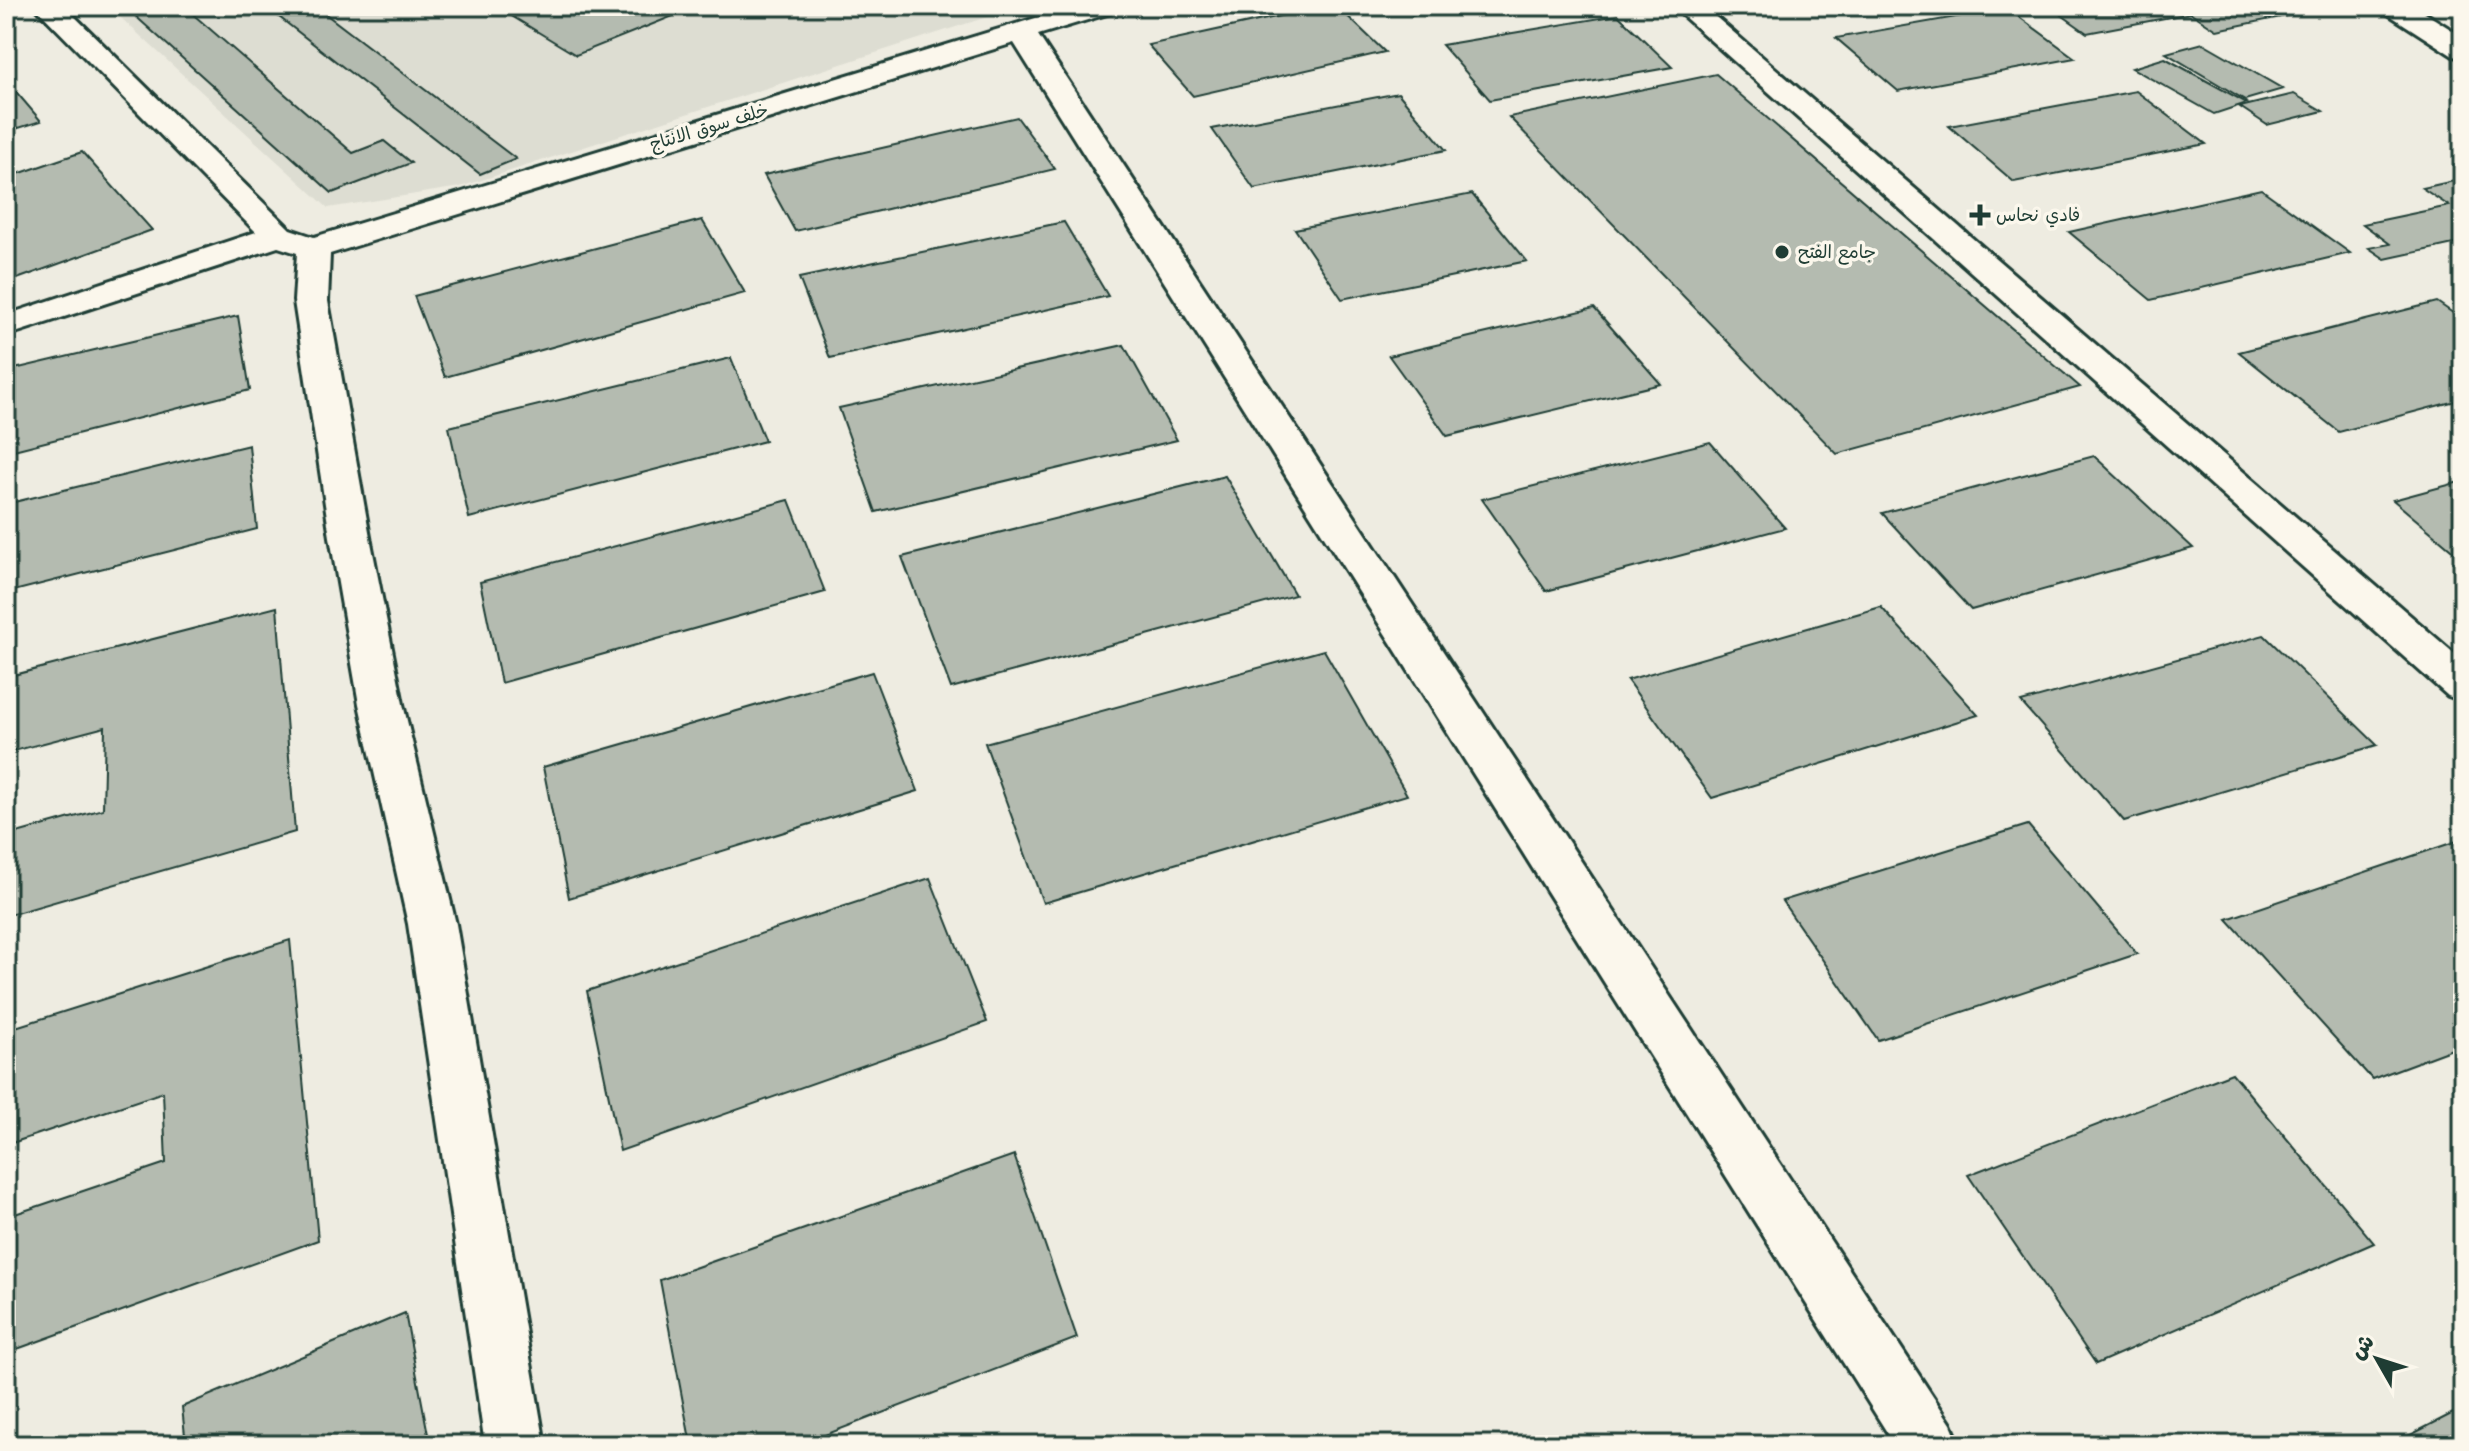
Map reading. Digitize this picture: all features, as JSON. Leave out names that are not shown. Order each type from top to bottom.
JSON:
[{"type":"street","points":[[48,6],[296,242],[311,301],[381,704],[432,924],[515,1445]]},
{"type":"street","name":"خلف سوق الانتاج","points":[[6,326],[1104,6]]},
{"type":"street","points":[[1686,6],[2463,685]]},
{"type":"street","points":[[2395,6],[2463,50]]},
{"type":"street","points":[[1022,32],[1930,1445]]},
{"type":"shaded area","points":[[108,6],[1021,6],[460,187],[328,208]]},
{"type":"building","points":[[155,6],[201,6],[188,10],[353,153],[384,141],[411,163],[332,193],[132,13]]},
{"type":"building","points":[[265,6],[315,6],[516,159],[480,174]]},
{"type":"building","points":[[495,6],[698,6],[576,55]]},
{"type":"building","points":[[1337,6],[1385,52],[1193,96],[1148,45]]},
{"type":"building","points":[[1402,6],[1455,6],[1412,15]]},
{"type":"building","points":[[2049,6],[2302,6],[2311,11],[2217,30],[2191,13],[2087,33]]},
{"type":"building","points":[[2007,8],[2075,58],[1898,91],[1836,38]]},
{"type":"building","points":[[1618,15],[1672,67],[1490,100],[1442,45]]},
{"type":"building","points":[[2203,43],[2283,89],[2245,100],[2166,53]]},
{"type":"building","points":[[2165,58],[2247,103],[2214,114],[2132,68]]},
{"type":"building","name":"جامع الفتح","points":[[1716,74],[2080,387],[1837,454],[1509,117]]},
{"type":"building","points":[[6,80],[41,121],[6,132]]},
{"type":"building","points":[[2136,91],[2206,144],[2014,182],[1949,126]]},
{"type":"building","points":[[1398,93],[1446,150],[1254,189],[1212,129]]},
{"type":"building","points":[[2294,94],[2323,111],[2267,125],[2240,107]]},
{"type":"building","points":[[1017,117],[1055,169],[795,231],[764,175]]},
{"type":"building","points":[[82,152],[152,230],[6,283],[6,178]]},
{"type":"building","points":[[2463,179],[2463,242],[2385,259],[2369,248],[2390,244],[2363,224],[2449,206],[2422,188]]},
{"type":"building","points":[[2261,189],[2350,253],[2151,300],[2069,232]]},
{"type":"building","points":[[1472,194],[1527,261],[1342,299],[1295,229]]},
{"type":"building","points":[[702,220],[745,293],[445,377],[414,296]]},
{"type":"building","points":[[1064,222],[1108,296],[830,358],[799,278]]},
{"type":"building","points":[[2437,302],[2463,320],[2463,399],[2339,432],[2239,352]]},
{"type":"building","points":[[1594,308],[1661,384],[1447,436],[1389,356]]},
{"type":"building","points":[[238,316],[250,390],[6,452],[6,371]]},
{"type":"building","points":[[1124,345],[1177,440],[876,512],[839,408]]},
{"type":"building","points":[[731,358],[765,441],[469,518],[449,427]]},
{"type":"building","points":[[1710,442],[1785,528],[1546,591],[1482,499]]},
{"type":"building","points":[[249,445],[257,529],[6,593],[6,504]]},
{"type":"building","points":[[2094,456],[2193,548],[1971,610],[1882,513]]},
{"type":"building","points":[[1225,476],[1295,595],[951,688],[902,557]]},
{"type":"building","points":[[2463,481],[2463,559],[2393,500]]},
{"type":"building","points":[[789,500],[825,592],[501,683],[480,582]]},
{"type":"building","points":[[277,607],[295,832],[6,916],[6,836],[103,809],[105,727],[6,753],[6,677]]},
{"type":"building","points":[[1881,607],[1978,715],[1712,798],[1627,680]]},
{"type":"building","points":[[2264,635],[2377,745],[2124,821],[2021,702]]},
{"type":"building","points":[[1324,650],[1407,795],[1043,903],[985,743]]},
{"type":"building","points":[[872,672],[918,791],[569,898],[543,767]]},
{"type":"building","points":[[2028,825],[2137,954],[1878,1040],[1782,901]]},
{"type":"building","points":[[2463,839],[2463,1045],[2372,1079],[2227,919]]},
{"type":"building","points":[[930,878],[987,1022],[620,1151],[587,991]]},
{"type":"building","points":[[290,940],[318,1240],[6,1353],[6,1217],[166,1163],[163,1092],[6,1145],[6,1030]]},
{"type":"building","points":[[2232,1073],[2374,1243],[2096,1364],[1968,1175]]},
{"type":"building","points":[[1014,1155],[1077,1338],[799,1445],[691,1445],[660,1280]]},
{"type":"building","points":[[405,1313],[430,1445],[186,1445],[182,1407]]},
{"type":"building","points":[[2463,1408],[2463,1445],[2391,1445]]},
{"type":"place","name":"فادي نحاس","points":[[1980,215]]},
{"type":"place","name":"جامع الفتح","points":[[1782,252]]}]
